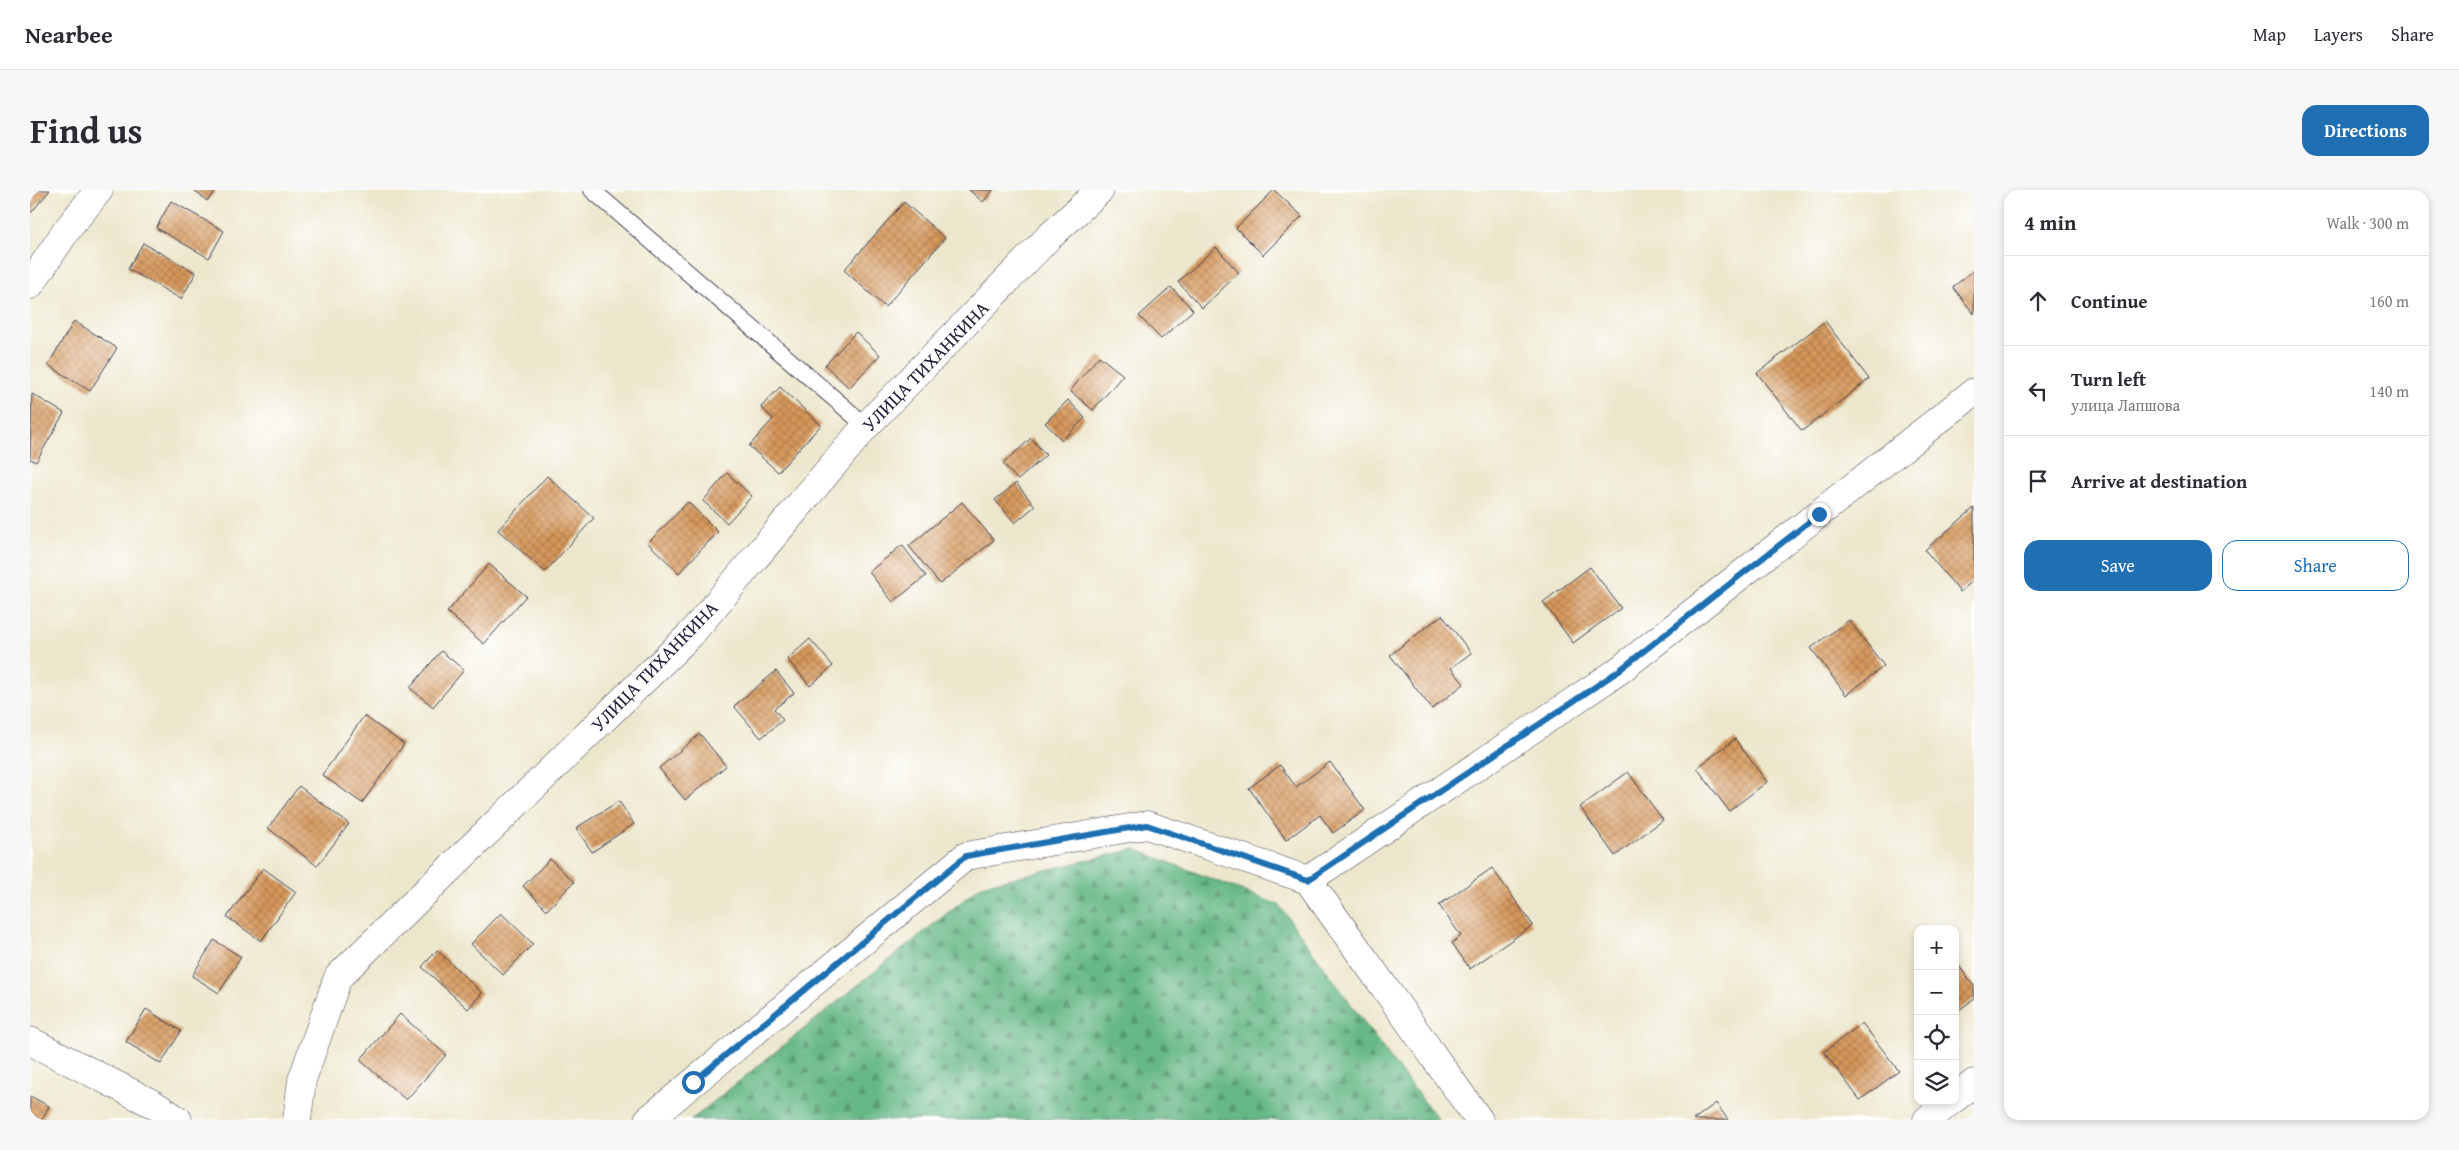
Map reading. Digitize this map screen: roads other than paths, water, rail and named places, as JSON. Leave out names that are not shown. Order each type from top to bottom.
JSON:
[{"type":"street","points":[[30,285],[66,231],[99,190]]},
{"type":"street","name":"УЛИЦА ТИХАНКИНА","points":[[297,1120],[302,1080],[338,977],[690,635],[866,426],[1048,238],[1100,190]]},
{"type":"street","points":[[1308,880],[1617,672],[1974,392]]},
{"type":"street","points":[[648,1120],[966,856],[1147,825],[1308,880],[1479,1120]]},
{"type":"street","points":[[30,1041],[153,1104],[178,1120]]},
{"type":"street","points":[[1959,1095],[1974,1083]]},
{"type":"street","points":[[1927,1120],[1946,1105]]},
{"type":"lane","points":[[592,190],[866,426]]}]
